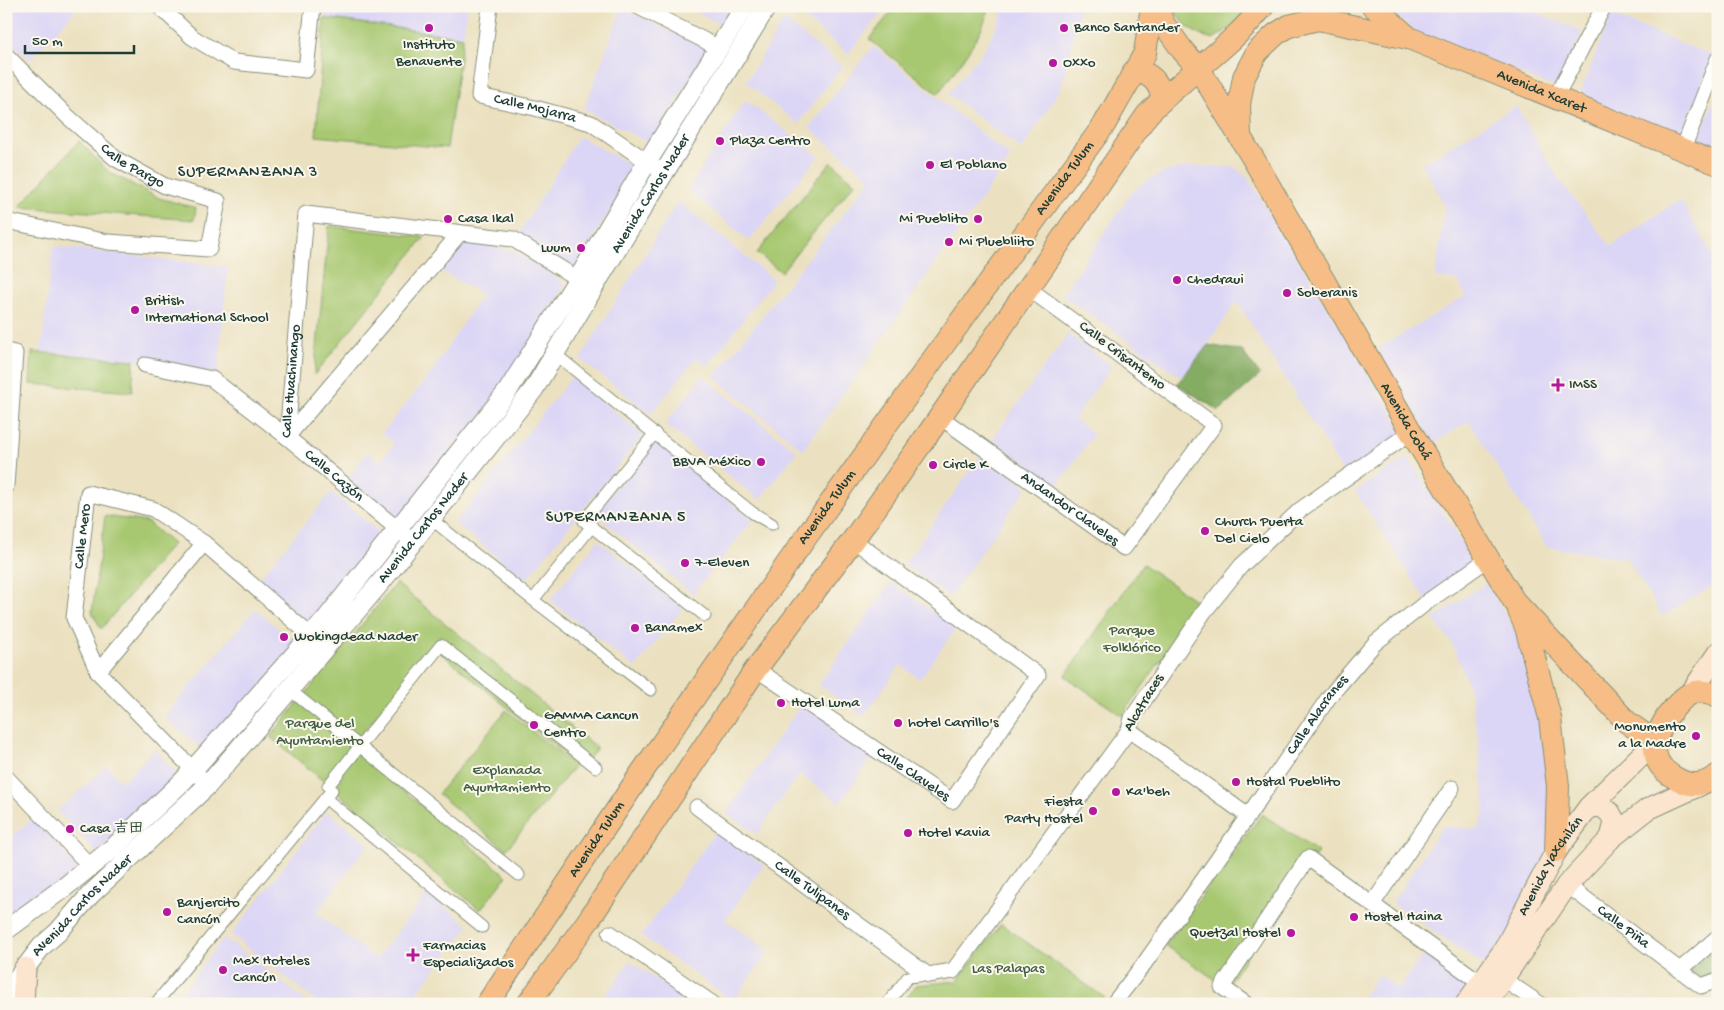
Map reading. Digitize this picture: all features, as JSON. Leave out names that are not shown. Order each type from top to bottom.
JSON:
[{"type":"main road","name":"Avenida Tulum","points":[[487,1004],[640,775],[804,540],[939,351],[1104,126],[1145,53],[1152,6]]},
{"type":"main road","name":"Avenida Cobá","points":[[1157,6],[1163,23],[1183,51],[1199,68],[1411,432],[1514,601],[1627,722],[1655,742]]},
{"type":"main road","name":"Avenida Tulum","points":[[528,1004],[590,918],[756,669],[853,540],[940,417],[1147,115],[1163,98],[1223,49],[1263,6]]},
{"type":"main road","name":"Avenida Xcaret","points":[[1373,6],[1409,38],[1718,164]]},
{"type":"main road","points":[[1240,137],[1239,105],[1244,77],[1257,52],[1276,34],[1288,26],[1318,19],[1409,38]]},
{"type":"main road","points":[[1135,71],[1142,72],[1153,79],[1158,85],[1163,98]]},
{"type":"main road","points":[[1514,601],[1526,627],[1550,718],[1558,786],[1556,850]]},
{"type":"main road","points":[[1713,778],[1684,783],[1671,776],[1659,766],[1654,753],[1655,742],[1661,727],[1680,701],[1691,693],[1718,654]]},
{"type":"main road","points":[[1691,693],[1713,693],[1718,696]]},
{"type":"main road","name":"Avenida Yaxchilán","points":[[1466,1004],[1504,950],[1556,850],[1589,807],[1655,742]]},
{"type":"main road","name":"Avenida Yaxchilán","points":[[1486,1004],[1567,885],[1611,838],[1648,809],[1713,778]]},
{"type":"main road","points":[[1589,807],[1602,806],[1610,813],[1615,822],[1611,838]]},
{"type":"main road","points":[[11,994],[25,968]]},
{"type":"street","points":[[159,6],[192,37],[234,62],[306,70],[314,6]]},
{"type":"street","name":"Calle Mojarra","points":[[490,6],[479,96],[591,123],[664,173]]},
{"type":"street","points":[[636,6],[719,48]]},
{"type":"street","name":"Avenida Carlos Nader","points":[[6,930],[113,848],[192,770],[354,585],[507,392],[578,279],[646,162],[745,6]]},
{"type":"street","name":"Avenida Carlos Nader","points":[[25,968],[42,946],[58,932],[91,894],[208,785],[368,597],[534,389],[767,6]]},
{"type":"street","points":[[1556,98],[1604,6]]},
{"type":"street","name":"Calle Pargo","points":[[6,55],[66,116],[116,159],[165,186],[218,201],[209,249],[108,242],[6,221]]},
{"type":"street","points":[[1683,149],[1718,59]]},
{"type":"street","name":"Calle Huachinango","points":[[287,437],[306,214],[513,239],[578,279]]},
{"type":"street","name":"Calle Huachinango","points":[[287,437],[460,232]]},
{"type":"street","name":"Calle Crisantemo","points":[[1028,288],[1214,425]]},
{"type":"street","points":[[6,351],[15,353],[6,486]]},
{"type":"street","points":[[555,354],[753,513],[772,524]]},
{"type":"street","name":"Calle Cazón","points":[[145,365],[212,379],[287,437],[413,542]]},
{"type":"street","name":"Andandor Claveles","points":[[940,417],[1124,548],[1214,425]]},
{"type":"street","name":"Alcatraces","points":[[928,975],[953,972],[1129,730],[1132,718],[1204,612],[1241,566],[1300,510],[1411,432]]},
{"type":"street","points":[[655,433],[584,521],[705,616]]},
{"type":"street","name":"Calle Mero","points":[[208,785],[98,672],[74,618],[88,493],[153,509],[204,543],[311,636]]},
{"type":"street","points":[[431,519],[651,690]]},
{"type":"street","points":[[533,600],[592,526]]},
{"type":"street","name":"Calle Claveles","points":[[756,669],[952,801],[1038,675],[853,540]]},
{"type":"street","points":[[98,672],[204,543]]},
{"type":"street","name":"Calle Alacranes","points":[[1113,1004],[1144,964],[1329,697],[1375,643],[1427,602],[1488,559]]},
{"type":"street","points":[[354,585],[368,597]]},
{"type":"street","points":[[157,1004],[156,1002],[332,790],[328,786],[441,645],[596,767]]},
{"type":"street","points":[[290,690],[519,874]]},
{"type":"street","points":[[1129,730],[1248,816]]},
{"type":"street","points":[[6,777],[90,866]]},
{"type":"street","points":[[1373,903],[1452,788]]},
{"type":"street","points":[[325,798],[482,927]]},
{"type":"street","name":"Calle Tulipanes","points":[[697,807],[928,975]]},
{"type":"street","points":[[1246,1004],[1222,987],[1308,858],[1373,903],[1481,983]]},
{"type":"street","name":"Calle Piña","points":[[1567,885],[1701,986],[1718,980]]},
{"type":"street","points":[[610,933],[713,1004]]},
{"type":"street","points":[[1680,970],[1718,937]]},
{"type":"street","points":[[887,1004],[908,977],[928,975]]},
{"type":"street","points":[[1503,979],[1540,1004]]},
{"type":"shaded area","points":[[6,6],[79,6],[30,60],[6,38]]},
{"type":"shaded area","name":"Instituto Benavente","points":[[326,6],[467,6],[463,37],[324,18]]},
{"type":"shaded area","points":[[687,6],[735,6],[722,26]]},
{"type":"shaded area","points":[[792,6],[887,6],[848,54]]},
{"type":"shaded area","points":[[1004,6],[1080,6],[1069,59],[1060,89],[1022,150],[948,94],[984,50],[999,22]]},
{"type":"shaded area","points":[[1382,6],[1519,6],[1582,31],[1560,89],[1421,35]]},
{"type":"shaded area","points":[[622,8],[708,49],[651,144],[584,109]]},
{"type":"shaded area","points":[[1611,15],[1713,56],[1681,137],[1579,96]]},
{"type":"shaded area","points":[[784,20],[842,66],[798,124],[746,82]]},
{"type":"shaded area","points":[[873,46],[1011,157],[803,450],[714,377],[871,179],[809,128]]},
{"type":"shaded area","points":[[1718,91],[1718,150],[1697,142]]},
{"type":"shaded area","points":[[745,100],[819,156],[749,241],[688,190]]},
{"type":"shaded area","name":"IMSS","points":[[1516,106],[1558,178],[1611,246],[1680,199],[1716,261],[1718,260],[1718,583],[1662,616],[1628,559],[1547,547],[1469,421],[1434,443],[1377,349],[1466,296],[1458,281],[1435,277],[1445,206],[1422,164]]},
{"type":"shaded area","points":[[579,136],[636,168],[575,269],[518,235]]},
{"type":"shaded area","points":[[1190,166],[1234,167],[1248,178],[1406,436],[1344,474],[1237,301],[1184,379],[1062,295],[1132,192],[1144,182],[1167,171]]},
{"type":"shaded area","points":[[678,201],[774,280],[708,366],[696,358],[651,414],[580,359]]},
{"type":"shaded area","points":[[463,242],[512,250],[566,284],[502,389],[398,521],[348,478],[368,451],[380,462],[394,444],[382,433],[432,372],[482,294],[442,272]]},
{"type":"shaded area","name":"British International School","points":[[53,246],[228,267],[218,373],[134,360],[41,352]]},
{"type":"shaded area","points":[[1068,334],[1112,366],[1074,419],[1094,434],[1057,486],[992,439]]},
{"type":"shaded area","points":[[703,376],[797,452],[759,500],[665,424]]},
{"type":"shaded area","points":[[572,377],[643,435],[526,580],[455,523]]},
{"type":"shaded area","points":[[654,441],[753,520],[693,594],[595,514]]},
{"type":"shaded area","points":[[981,455],[1027,487],[950,597],[904,564]]},
{"type":"shaded area","points":[[1408,457],[1477,567],[1426,600],[1355,491]]},
{"type":"shaded area","points":[[331,492],[385,537],[312,626],[257,581]]},
{"type":"shaded area","points":[[598,540],[683,608],[635,668],[550,600]]},
{"type":"shaded area","points":[[891,582],[956,628],[920,679],[900,665],[864,716],[819,685]]},
{"type":"shaded area","points":[[1486,583],[1527,651],[1549,713],[1552,847],[1497,974],[1392,903],[1443,826],[1479,829],[1485,809],[1477,731],[1469,687],[1452,643],[1433,619]]},
{"type":"shaded area","points":[[255,609],[297,644],[206,752],[164,717]]},
{"type":"shaded area","points":[[802,703],[875,753],[840,803],[799,774],[757,834],[726,813]]},
{"type":"shaded area","points":[[155,749],[178,776],[97,853],[57,811],[107,766],[122,782]]},
{"type":"shaded area","points":[[327,811],[369,844],[316,913],[376,959],[428,893],[469,926],[408,1004],[320,1004],[231,935]]},
{"type":"shaded area","points":[[34,818],[78,869],[35,902],[6,914],[6,840]]},
{"type":"shaded area","points":[[716,831],[764,865],[725,920],[769,951],[733,1001],[641,936]]},
{"type":"shaded area","points":[[224,937],[310,1004],[173,1004]]},
{"type":"shaded area","points":[[1427,949],[1478,984],[1465,1004],[1358,1004],[1378,975],[1399,989]]},
{"type":"shaded area","points":[[630,961],[691,1004],[600,1004]]},
{"type":"green space","points":[[896,6],[989,6],[987,16],[976,39],[938,94],[869,39]]},
{"type":"green space","points":[[1172,6],[1252,6],[1227,30],[1213,39],[1189,28],[1180,19]]},
{"type":"green space","points":[[324,18],[463,37],[447,148],[316,136]]},
{"type":"green space","points":[[79,141],[109,172],[159,198],[196,208],[194,220],[19,207]]},
{"type":"green space","points":[[831,162],[855,183],[781,272],[757,253]]},
{"type":"green space","points":[[329,226],[425,237],[314,375]]},
{"type":"green space","points":[[1208,345],[1242,351],[1260,375],[1219,411],[1177,384]]},
{"type":"green space","points":[[32,352],[134,360],[132,392],[30,384]]},
{"type":"green space","points":[[105,516],[147,522],[173,544],[101,629],[92,612]]},
{"type":"green space","name":"Parque Folklórico","points":[[1143,564],[1200,604],[1122,716],[1065,676]]},
{"type":"green space","name":"Parque del Ayuntamiento","points":[[396,583],[597,748],[581,768],[434,647],[351,747],[507,876],[480,910],[270,737]]},
{"type":"green space","name":"Explanada Ayuntamiento","points":[[506,710],[575,766],[506,850],[438,794]]},
{"type":"green space","points":[[1262,814],[1318,852],[1226,987],[1165,945]]},
{"type":"green space","name":"Las Palapas","points":[[1001,924],[1105,998],[1101,1004],[902,1004],[916,985],[957,981]]},
{"type":"green space","points":[[1718,944],[1718,977],[1703,982],[1688,971]]},
{"type":"place","name":"Instituto Benavente","points":[[429,28]]},
{"type":"place","name":"Banco Santander","points":[[1064,28]]},
{"type":"place","name":"Oxxo","points":[[1053,63]]},
{"type":"place","name":"Plaza Centro","points":[[720,141]]},
{"type":"place","name":"El Poblano","points":[[930,165]]},
{"type":"place","name":"Casa Ikal","points":[[448,219]]},
{"type":"place","name":"Mi Pueblito","points":[[978,219]]},
{"type":"place","name":"Mi Pluebliito","points":[[949,242]]},
{"type":"place","name":"Luum","points":[[581,248]]},
{"type":"place","name":"Chedraui","points":[[1177,280]]},
{"type":"place","name":"Soberanis","points":[[1287,293]]},
{"type":"place","name":"British International School","points":[[135,310]]},
{"type":"place","name":"IMSS","points":[[1558,385]]},
{"type":"place","name":"BBVA México","points":[[761,462]]},
{"type":"place","name":"Circle K","points":[[933,465]]},
{"type":"place","name":"Church Puerta Del Cielo","points":[[1205,531]]},
{"type":"place","name":"7-Eleven","points":[[685,563]]},
{"type":"place","name":"Banamex","points":[[635,628]]},
{"type":"place","name":"Wokingdead Nader","points":[[284,637]]},
{"type":"place","name":"Hotel Luma","points":[[781,703]]},
{"type":"place","name":"hotel Carrillo's","points":[[898,723]]},
{"type":"place","name":"GAMMA Cancun Centro","points":[[534,725]]},
{"type":"place","name":"Monumento a la Madre","points":[[1696,736]]},
{"type":"place","name":"Hostal Pueblito","points":[[1236,782]]},
{"type":"place","name":"Ka'beh","points":[[1116,792]]},
{"type":"place","name":"Fiesta Party Hostel","points":[[1093,811]]},
{"type":"place","name":"Casa 吉田","points":[[70,829]]},
{"type":"place","name":"Hotel Kavia","points":[[908,833]]},
{"type":"place","name":"Banjercito Cancún","points":[[167,912]]},
{"type":"place","name":"Hostel Haina","points":[[1354,917]]},
{"type":"place","name":"Quetzal Hostel","points":[[1291,933]]},
{"type":"place","name":"Farmacias Especializados","points":[[413,955]]},
{"type":"place","name":"Mex Hoteles Cancún","points":[[223,970]]},
{"type":"district","name":"SUPERMANZANA 3","points":[[248,173]]},
{"type":"district","name":"SUPERMANZANA 5","points":[[616,518]]}]
